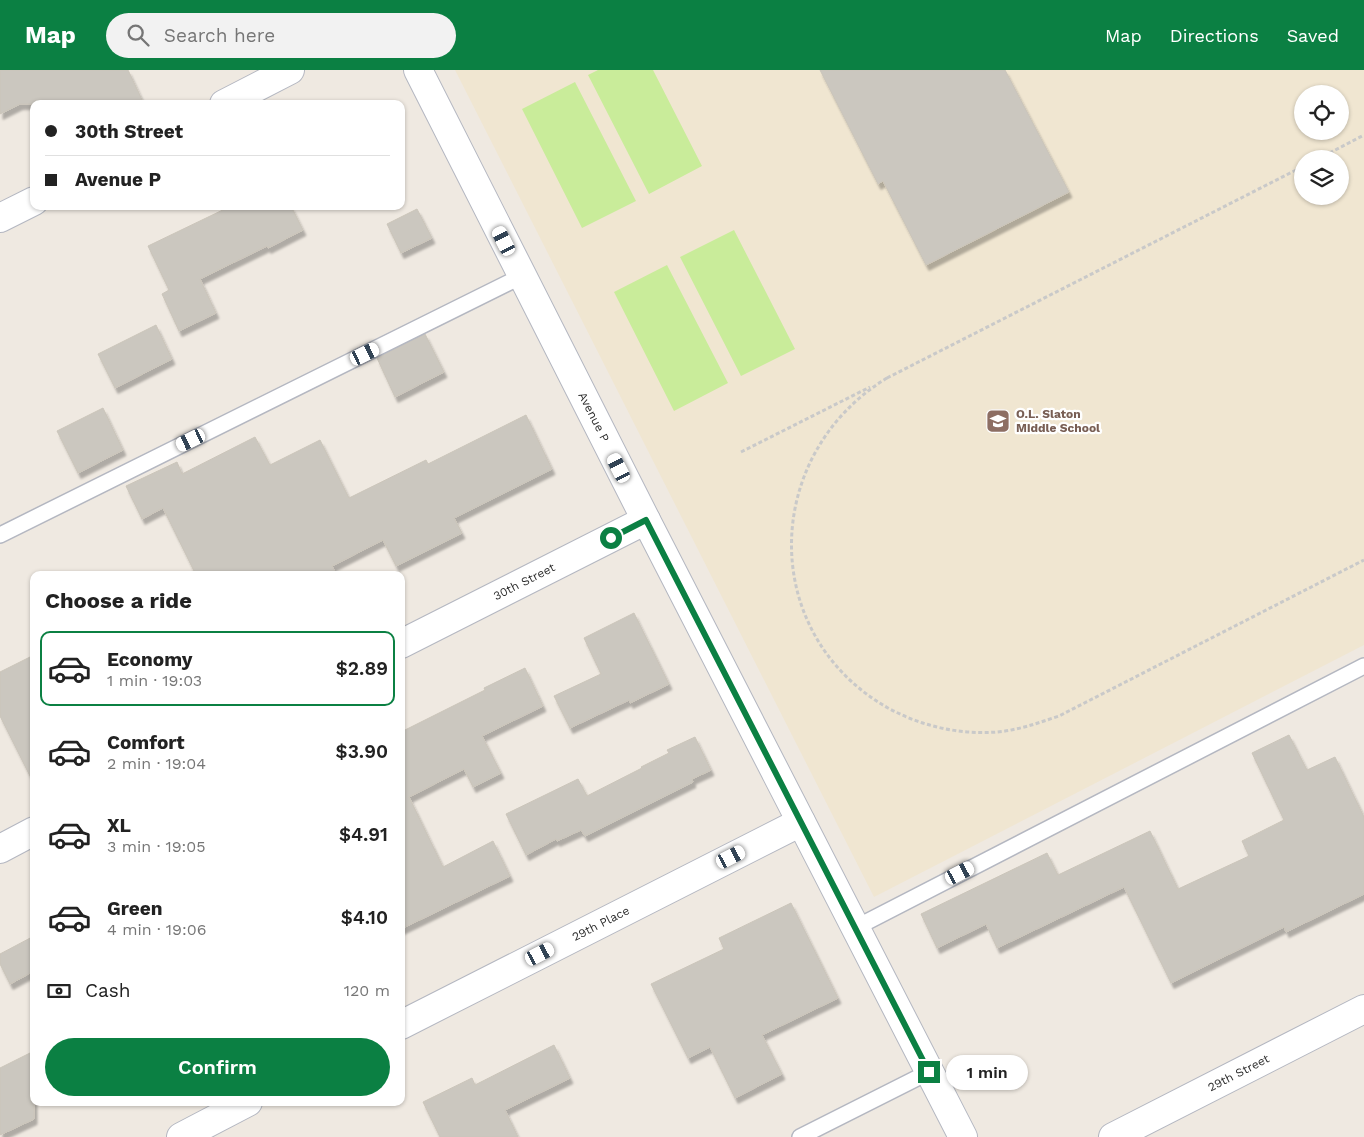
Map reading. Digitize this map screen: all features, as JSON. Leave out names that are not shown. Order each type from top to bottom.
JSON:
[{"type":"street","points":[[232,100],[290,70]]},
{"type":"street","name":"Avenue P","points":[[418,70],[800,822],[963,1137]]},
{"type":"street","points":[[0,218],[30,202]]},
{"type":"street","name":"30th Street","points":[[405,642],[646,520]]},
{"type":"street","name":"29th Place","points":[[405,1023],[800,822]]},
{"type":"street","points":[[0,848],[30,833]]},
{"type":"street","name":"29th Street","points":[[1113,1137],[1364,1009]]},
{"type":"street","points":[[181,1137],[240,1106]]},
{"type":"lane","points":[[0,535],[522,276]]},
{"type":"lane","points":[[855,928],[1364,666]]},
{"type":"lane","points":[[800,1137],[929,1072]]},
{"type":"path","points":[[1335,150],[1364,135]]},
{"type":"path","points":[[741,452],[1294,170]]},
{"type":"path","points":[[887,378],[861,396],[842,414],[826,434],[807,466],[798,492],[793,516],[792,562],[794,578],[802,606],[819,644],[826,653],[846,676],[868,696],[892,710],[915,720],[946,729],[971,732],[998,732],[1019,729],[1059,716],[1364,560]]},
{"type":"shaded area","name":"O.L. Slaton Middle School","points":[[455,70],[1364,70],[1364,645],[874,897]]},
{"type":"green space","points":[[598,70],[653,70],[702,166],[649,194],[588,75]]},
{"type":"green space","points":[[575,82],[636,201],[582,228],[522,109]]},
{"type":"green space","points":[[734,230],[795,349],[741,376],[680,257]]},
{"type":"green space","points":[[667,265],[728,383],[674,411],[614,292]]},
{"type":"building","points":[[0,70],[128,70],[142,100],[30,100],[30,104],[20,104],[0,114]]},
{"type":"building","points":[[820,70],[1005,70],[1069,192],[926,265],[883,181],[878,184]]},
{"type":"building","points":[[417,209],[432,238],[401,253],[387,224]]},
{"type":"building","points":[[223,210],[293,210],[303,230],[200,279],[216,313],[179,331],[162,294],[169,290],[148,246]]},
{"type":"building","points":[[156,325],[172,359],[115,388],[98,354]]},
{"type":"building","points":[[425,334],[444,372],[395,397],[377,358]]},
{"type":"building","points":[[103,408],[123,450],[78,473],[57,431]]},
{"type":"building","points":[[526,415],[552,469],[454,518],[462,533],[396,566],[383,540],[332,566],[335,571],[194,571],[163,508],[142,519],[126,486],[177,462],[182,474],[255,437],[270,465],[320,440],[349,498],[426,460],[428,464]]},
{"type":"building","points":[[634,613],[669,684],[630,703],[629,700],[570,728],[554,696],[601,674],[584,638]]},
{"type":"building","points":[[30,657],[30,776],[0,716],[0,672]]},
{"type":"building","points":[[525,668],[543,706],[482,736],[501,773],[473,787],[464,769],[409,797],[443,867],[493,841],[510,876],[405,927],[405,730],[485,690],[484,688]]},
{"type":"building","points":[[1289,735],[1307,770],[1335,757],[1364,817],[1364,894],[1286,932],[1284,927],[1171,983],[1124,887],[997,948],[986,924],[937,948],[921,914],[1047,853],[1058,875],[1150,831],[1178,889],[1249,856],[1242,841],[1284,820],[1252,753]]},
{"type":"building","points":[[695,737],[711,770],[692,779],[693,782],[585,836],[581,830],[557,841],[556,839],[526,855],[506,814],[578,779],[587,796],[669,753],[667,750]]},
{"type":"building","points":[[791,903],[838,998],[762,1035],[782,1074],[735,1098],[710,1047],[688,1058],[651,984],[724,949],[719,938]]},
{"type":"building","points":[[30,938],[30,973],[10,984],[0,964],[0,954]]},
{"type":"building","points":[[554,1045],[570,1078],[505,1110],[518,1137],[440,1137],[423,1102],[472,1078],[475,1085]]},
{"type":"building","points":[[30,1053],[30,1106],[34,1106],[34,1119],[0,1135],[0,1068]]},
{"type":"place","name":"O.L. Slaton Middle School","points":[[998,421]]},
{"type":"route","points":[[611,538],[646,520],[929,1072]]}]
